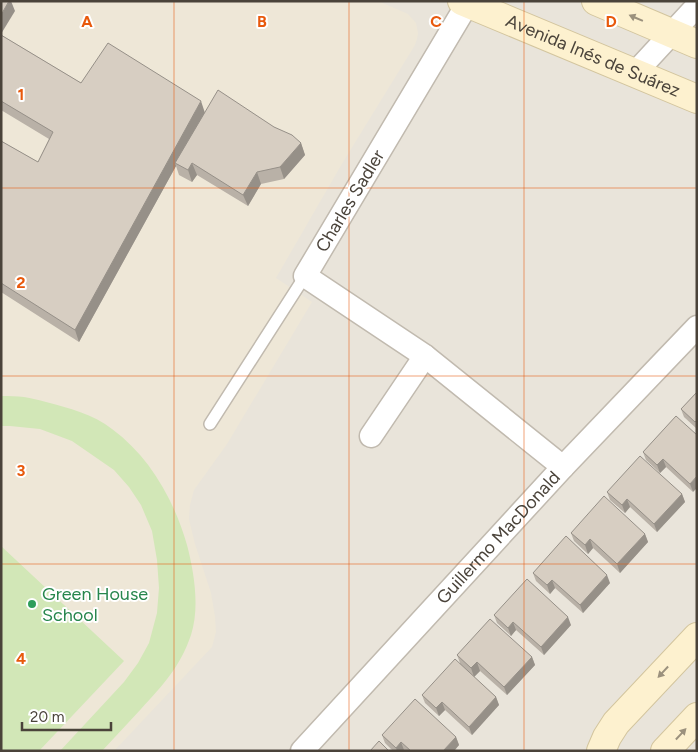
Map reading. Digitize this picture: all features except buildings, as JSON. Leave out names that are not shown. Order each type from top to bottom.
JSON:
[{"type":"main road","points":[[596,1],[685,38]]},
{"type":"main road","name":"Avenida Inés de Suárez","points":[[466,2],[697,99]]},
{"type":"main road","points":[[601,751],[611,729],[620,717],[697,637]]},
{"type":"main road","points":[[665,751],[697,716]]},
{"type":"street","name":"Charles Sadler","points":[[305,276],[466,2]]},
{"type":"street","points":[[635,73],[685,38],[697,6]]},
{"type":"street","points":[[305,276],[426,356],[563,467]]},
{"type":"street","name":"Guillermo MacDonald","points":[[302,751],[563,467],[697,327]]},
{"type":"street","points":[[371,436],[426,356]]},
{"type":"lane","points":[[210,424],[305,276]]},
{"type":"shaded area","points":[[1,1],[697,1],[697,751],[1,751]]},
{"type":"shaded area","name":"Green House School","points":[[1,1],[378,1],[408,14],[416,23],[418,33],[415,45],[343,162],[276,278],[312,302],[227,444],[194,490],[189,519],[211,593],[216,632],[212,647],[114,751],[1,751]]},
{"type":"green space","name":"Green House School","points":[[1,396],[27,397],[89,415],[105,424],[126,440],[149,466],[168,496],[187,545],[194,578],[196,601],[194,624],[187,646],[182,657],[164,683],[102,751],[60,751],[124,682],[138,663],[149,643],[157,613],[159,588],[152,531],[141,505],[114,470],[72,441],[40,429],[1,426]]},
{"type":"green space","name":"Green House School","points":[[1,546],[124,661],[39,751],[1,751]]},
{"type":"place","name":"Green House School","points":[[32,604]]}]
